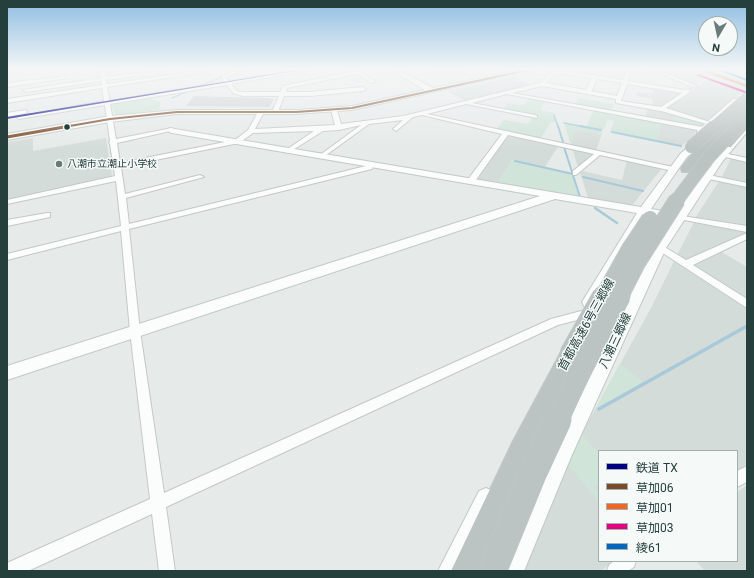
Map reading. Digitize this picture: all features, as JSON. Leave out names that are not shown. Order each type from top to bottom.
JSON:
[{"type":"highway","points":[[688,151],[746,103]]},
{"type":"highway","name":"首都高速6号三郷線","points":[[493,571],[536,466],[609,313],[657,230],[713,163],[746,103]]},
{"type":"highway","name":"首都高速6号三郷線","points":[[466,571],[564,364],[630,249],[665,197],[713,137],[746,103]]},
{"type":"highway","points":[[713,163],[722,150],[747,123]]},
{"type":"street","points":[[7,101],[31,96]]},
{"type":"street","points":[[105,96],[122,197],[135,331],[167,571]]},
{"type":"street","points":[[7,119],[20,115],[139,96]]},
{"type":"street","points":[[106,101],[145,96]]},
{"type":"street","points":[[275,112],[282,96]]},
{"type":"street","points":[[7,137],[110,119],[177,112],[275,112],[334,110],[374,104],[410,96]]},
{"type":"street","points":[[251,130],[321,129],[368,124],[421,114],[494,96]]},
{"type":"street","points":[[522,96],[703,129]]},
{"type":"street","points":[[603,96],[662,109],[710,123]]},
{"type":"street","points":[[613,113],[620,96]]},
{"type":"street","points":[[662,109],[681,96]]},
{"type":"street","points":[[20,115],[24,98]]},
{"type":"street","points":[[450,571],[581,315],[644,212],[673,169],[688,151],[686,148],[703,129],[736,100],[746,103]]},
{"type":"street","points":[[465,103],[535,117]]},
{"type":"street","points":[[334,110],[339,128]]},
{"type":"street","points":[[117,166],[237,142],[251,130],[261,112]]},
{"type":"street","points":[[421,114],[673,169]]},
{"type":"street","points":[[7,115],[20,115]]},
{"type":"street","points":[[396,130],[412,116]]},
{"type":"street","points":[[322,156],[368,124]]},
{"type":"street","name":"八潮三郷線","points":[[512,571],[564,451],[660,248],[713,163],[747,127]]},
{"type":"street","points":[[288,151],[321,129]]},
{"type":"street","points":[[112,142],[172,130],[747,229]]},
{"type":"street","points":[[470,182],[507,132]]},
{"type":"street","points":[[576,173],[599,152]]},
{"type":"street","points":[[713,163],[747,160]]},
{"type":"street","points":[[713,163],[747,185]]},
{"type":"street","points":[[7,257],[365,168],[370,164]]},
{"type":"street","points":[[122,197],[200,177]]},
{"type":"street","points":[[7,202],[118,178]]},
{"type":"street","points":[[7,373],[553,196]]},
{"type":"street","points":[[7,223],[47,215]]},
{"type":"street","points":[[686,264],[747,236]]},
{"type":"street","points":[[660,248],[747,304]]},
{"type":"street","points":[[9,571],[555,322],[606,310],[619,299],[640,292]]},
{"type":"street","points":[[738,479],[747,473]]},
{"type":"street","points":[[615,571],[627,562]]},
{"type":"shaded area","points":[[456,96],[490,96],[466,102]]},
{"type":"shaded area","points":[[636,96],[677,96],[659,108],[652,107],[653,99]]},
{"type":"shaded area","points":[[684,96],[738,96],[707,121],[665,109]]},
{"type":"shaded area","points":[[648,108],[675,114],[675,124],[645,118]]},
{"type":"shaded area","points":[[661,122],[698,130],[682,146],[657,141]]},
{"type":"shaded area","points":[[575,129],[602,134],[596,150],[571,145]]},
{"type":"shaded area","points":[[509,134],[559,145],[545,167],[512,160],[497,184],[476,181]]},
{"type":"shaded area","name":"八潮市立潮止小学校","points":[[33,138],[33,151],[106,138],[112,177],[7,200],[7,142]]},
{"type":"shaded area","points":[[572,148],[595,154],[578,167]]},
{"type":"shaded area","points":[[731,158],[747,161],[747,182],[722,177]]},
{"type":"shaded area","points":[[627,160],[663,167],[630,208],[589,200],[580,173],[583,171],[622,180]]},
{"type":"shaded area","points":[[720,180],[747,186],[747,227],[695,218]]},
{"type":"shaded area","points":[[694,222],[747,232],[747,234],[686,261],[677,255]]},
{"type":"shaded area","points":[[720,251],[747,267],[747,301],[691,264]]},
{"type":"shaded area","points":[[674,261],[747,309],[747,464],[738,470],[738,450],[598,450],[598,562],[613,562],[601,571],[524,571],[566,462],[651,308]]},
{"type":"shaded area","points":[[747,485],[747,571],[705,571],[697,562],[738,562],[738,491]]},
{"type":"green space","points":[[150,98],[161,102],[159,110],[116,115],[111,105]]},
{"type":"green space","points":[[579,98],[614,104],[611,112],[575,105]]},
{"type":"green space","points":[[528,99],[545,102],[540,110],[553,113],[556,122],[551,122],[541,138],[497,129],[504,120],[528,124],[532,118],[535,118],[536,117],[502,110],[508,103],[523,105]]},
{"type":"green space","points":[[594,110],[661,122],[657,141],[610,132],[614,121],[608,120],[604,129],[601,130],[602,134],[575,129],[571,145],[564,123],[586,128]]},
{"type":"green space","points":[[675,114],[705,122],[701,127],[675,124]]},
{"type":"green space","points":[[512,160],[572,174],[580,199],[497,184]]},
{"type":"green space","points":[[620,363],[643,382],[596,408]]},
{"type":"green space","points":[[581,434],[598,452],[598,485],[594,487],[598,492],[598,501],[566,462]]},
{"type":"building","points":[[194,96],[274,99],[269,107],[186,106]]},
{"type":"waterway","points":[[172,98],[177,96]]},
{"type":"waterway","points":[[554,115],[558,127]]},
{"type":"waterway","points":[[564,123],[585,127]]},
{"type":"waterway","points":[[558,126],[563,142]]},
{"type":"waterway","points":[[580,126],[601,130]]},
{"type":"waterway","points":[[612,132],[681,146]]},
{"type":"waterway","points":[[564,147],[573,174]]},
{"type":"waterway","points":[[515,161],[573,174]]},
{"type":"waterway","points":[[573,174],[580,197]]},
{"type":"waterway","points":[[583,177],[643,191]]},
{"type":"waterway","points":[[595,208],[617,223]]},
{"type":"waterway","points":[[599,409],[747,326]]},
{"type":"rail line","name":"TX","points":[[7,118],[141,96]]},
{"type":"transit line","name":"草加06","points":[[7,137],[110,119],[177,112],[296,112],[352,108],[408,96]]},
{"type":"place","name":"八潮市立潮止小学校","points":[[59,164]]}]
